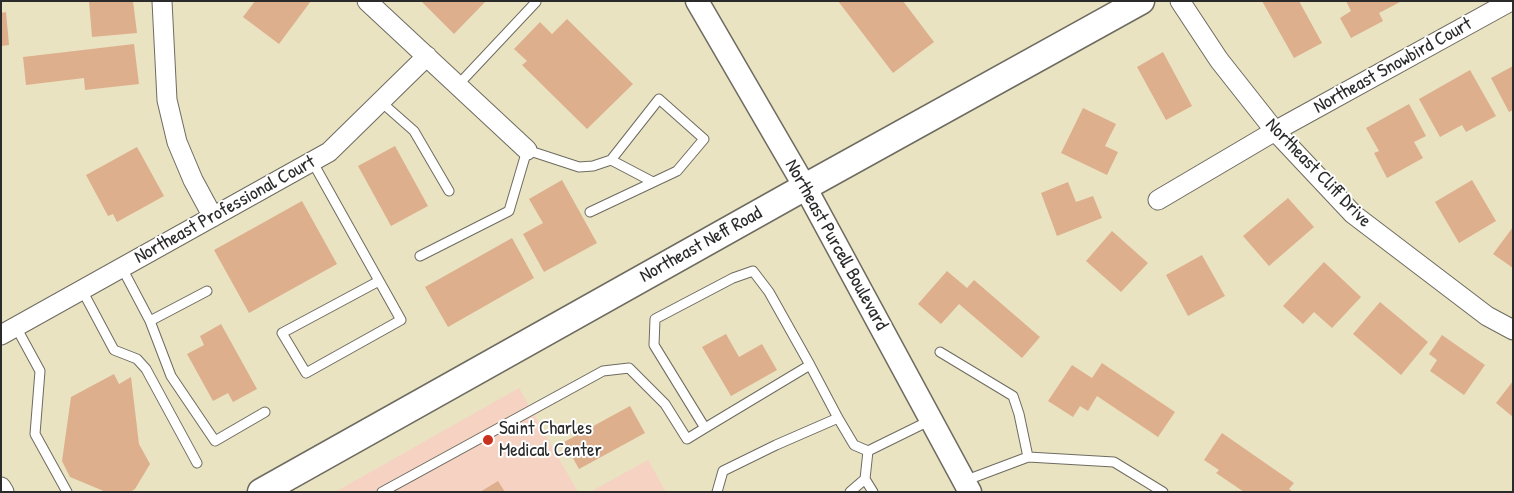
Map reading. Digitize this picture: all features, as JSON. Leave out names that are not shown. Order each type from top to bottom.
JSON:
[{"type":"main road","name":"Northeast Neff Road","points":[[261,492],[1141,1]]},
{"type":"street","points":[[162,1],[167,100],[176,142],[193,180],[213,217]]},
{"type":"street","points":[[367,1],[527,150]]},
{"type":"street","name":"Northeast Purcell Boulevard","points":[[697,1],[805,187],[967,486]]},
{"type":"street","name":"Northeast Cliff Drive","points":[[1180,1],[1219,60],[1275,132],[1352,214],[1487,316],[1513,330]]},
{"type":"street","name":"Northeast Snowbird Court","points":[[1158,200],[1275,132],[1511,1]]},
{"type":"street","name":"Northeast Professional Court","points":[[9,331],[329,152],[427,56]]},
{"type":"street","points":[[1,487],[4,492]]},
{"type":"lane","points":[[458,85],[536,2]]},
{"type":"lane","points":[[420,256],[509,211],[527,150],[579,167],[593,166],[611,160],[659,99],[704,138],[677,171],[590,212]]},
{"type":"lane","points":[[380,101],[414,131],[449,191]]},
{"type":"lane","points":[[611,160],[653,182]]},
{"type":"lane","points":[[312,161],[401,320],[306,373],[282,333],[379,281]]},
{"type":"lane","points":[[122,268],[150,321],[171,376],[215,441],[265,412]]},
{"type":"lane","points":[[704,428],[654,346],[655,320],[733,278],[753,271],[769,292],[854,445],[868,452]]},
{"type":"lane","points":[[82,290],[114,350],[137,359],[146,369],[197,463]]},
{"type":"lane","points":[[150,321],[207,291]]},
{"type":"lane","points":[[9,331],[40,371],[35,434],[67,492]]},
{"type":"lane","points":[[940,352],[1013,396],[1019,414],[1028,457]]},
{"type":"lane","points":[[382,492],[603,371],[630,368],[665,404],[687,439],[810,365]]},
{"type":"lane","points":[[717,492],[723,471],[776,444],[838,418]]},
{"type":"lane","points":[[868,452],[931,420]]},
{"type":"lane","points":[[868,452],[865,479],[873,492]]},
{"type":"lane","points":[[967,486],[1028,457],[1114,462],[1163,492]]},
{"type":"lane","points":[[850,492],[865,479]]},
{"type":"shaded area","name":"Saint Charles Medical Center","points":[[519,388],[578,492],[335,492]]},
{"type":"shaded area","name":"Saint Charles Medical Center","points":[[648,460],[666,492],[590,492]]},
{"type":"building","points":[[89,1],[133,1],[137,33],[92,37]]},
{"type":"building","points":[[255,1],[311,1],[279,44],[243,17]]},
{"type":"building","points":[[421,1],[486,1],[454,34]]},
{"type":"building","points":[[838,1],[903,1],[934,42],[893,73]]},
{"type":"building","points":[[1262,1],[1299,1],[1322,43],[1294,58]]},
{"type":"building","points":[[1346,1],[1402,1],[1379,13],[1383,21],[1351,38],[1340,18],[1351,11]]},
{"type":"building","points":[[6,12],[9,45],[1,46],[1,13]]},
{"type":"building","points":[[567,19],[633,84],[587,129],[522,65],[527,61],[514,49],[540,22],[552,34]]},
{"type":"building","points":[[134,44],[139,84],[85,90],[84,78],[26,85],[23,57]]},
{"type":"building","points":[[1163,52],[1192,106],[1166,120],[1137,67]]},
{"type":"building","points":[[1513,66],[1513,110],[1509,112],[1491,78]]},
{"type":"building","points":[[1470,70],[1496,116],[1466,132],[1462,125],[1440,137],[1419,99]]},
{"type":"building","points":[[1409,104],[1426,136],[1414,142],[1423,158],[1387,178],[1374,153],[1379,151],[1366,128]]},
{"type":"building","points":[[1083,108],[1116,124],[1105,146],[1118,152],[1107,175],[1061,153]]},
{"type":"building","points":[[395,146],[428,206],[391,226],[358,166]]},
{"type":"building","points":[[137,147],[164,196],[117,222],[113,214],[108,216],[86,175]]},
{"type":"building","points":[[562,180],[597,243],[544,272],[523,234],[543,223],[529,199]]},
{"type":"building","points":[[1472,180],[1496,221],[1459,243],[1435,202]]},
{"type":"building","points":[[1068,182],[1076,202],[1093,196],[1102,218],[1057,236],[1041,193]]},
{"type":"building","points":[[1288,198],[1314,227],[1269,266],[1243,236]]},
{"type":"building","points":[[302,201],[337,264],[249,313],[214,250]]},
{"type":"building","points":[[1513,227],[1513,268],[1493,254]]},
{"type":"building","points":[[1112,231],[1148,263],[1121,292],[1086,261]]},
{"type":"building","points":[[512,238],[534,278],[448,327],[425,287]]},
{"type":"building","points":[[1202,255],[1225,296],[1188,316],[1166,275]]},
{"type":"building","points":[[1324,262],[1361,297],[1332,328],[1314,312],[1303,324],[1283,306]]},
{"type":"building","points":[[947,271],[967,288],[974,280],[1040,337],[1022,358],[959,304],[941,324],[918,304]]},
{"type":"building","points":[[1380,302],[1428,342],[1401,375],[1353,334]]},
{"type":"building","points":[[221,324],[257,389],[233,402],[228,393],[213,401],[187,354],[204,345],[200,336]]},
{"type":"building","points":[[726,334],[739,357],[762,344],[777,370],[731,396],[702,347]]},
{"type":"building","points":[[1442,335],[1485,365],[1464,395],[1430,371],[1437,360],[1429,354]]},
{"type":"building","points":[[1102,363],[1175,412],[1158,437],[1097,396],[1088,411],[1080,406],[1073,417],[1048,401],[1072,365],[1092,378]]},
{"type":"building","points":[[114,374],[119,384],[131,377],[139,444],[150,464],[135,489],[130,492],[106,492],[70,477],[62,461],[71,397]]},
{"type":"building","points":[[1513,381],[1513,417],[1496,403]]},
{"type":"building","points":[[630,406],[645,433],[579,469],[564,442]]},
{"type":"building","points":[[1222,433],[1294,483],[1289,489],[1293,492],[1244,492],[1216,473],[1219,470],[1204,460]]},
{"type":"building","points":[[498,481],[505,492],[480,492]]},
{"type":"place","name":"Saint Charles Medical Center","points":[[488,440]]}]
